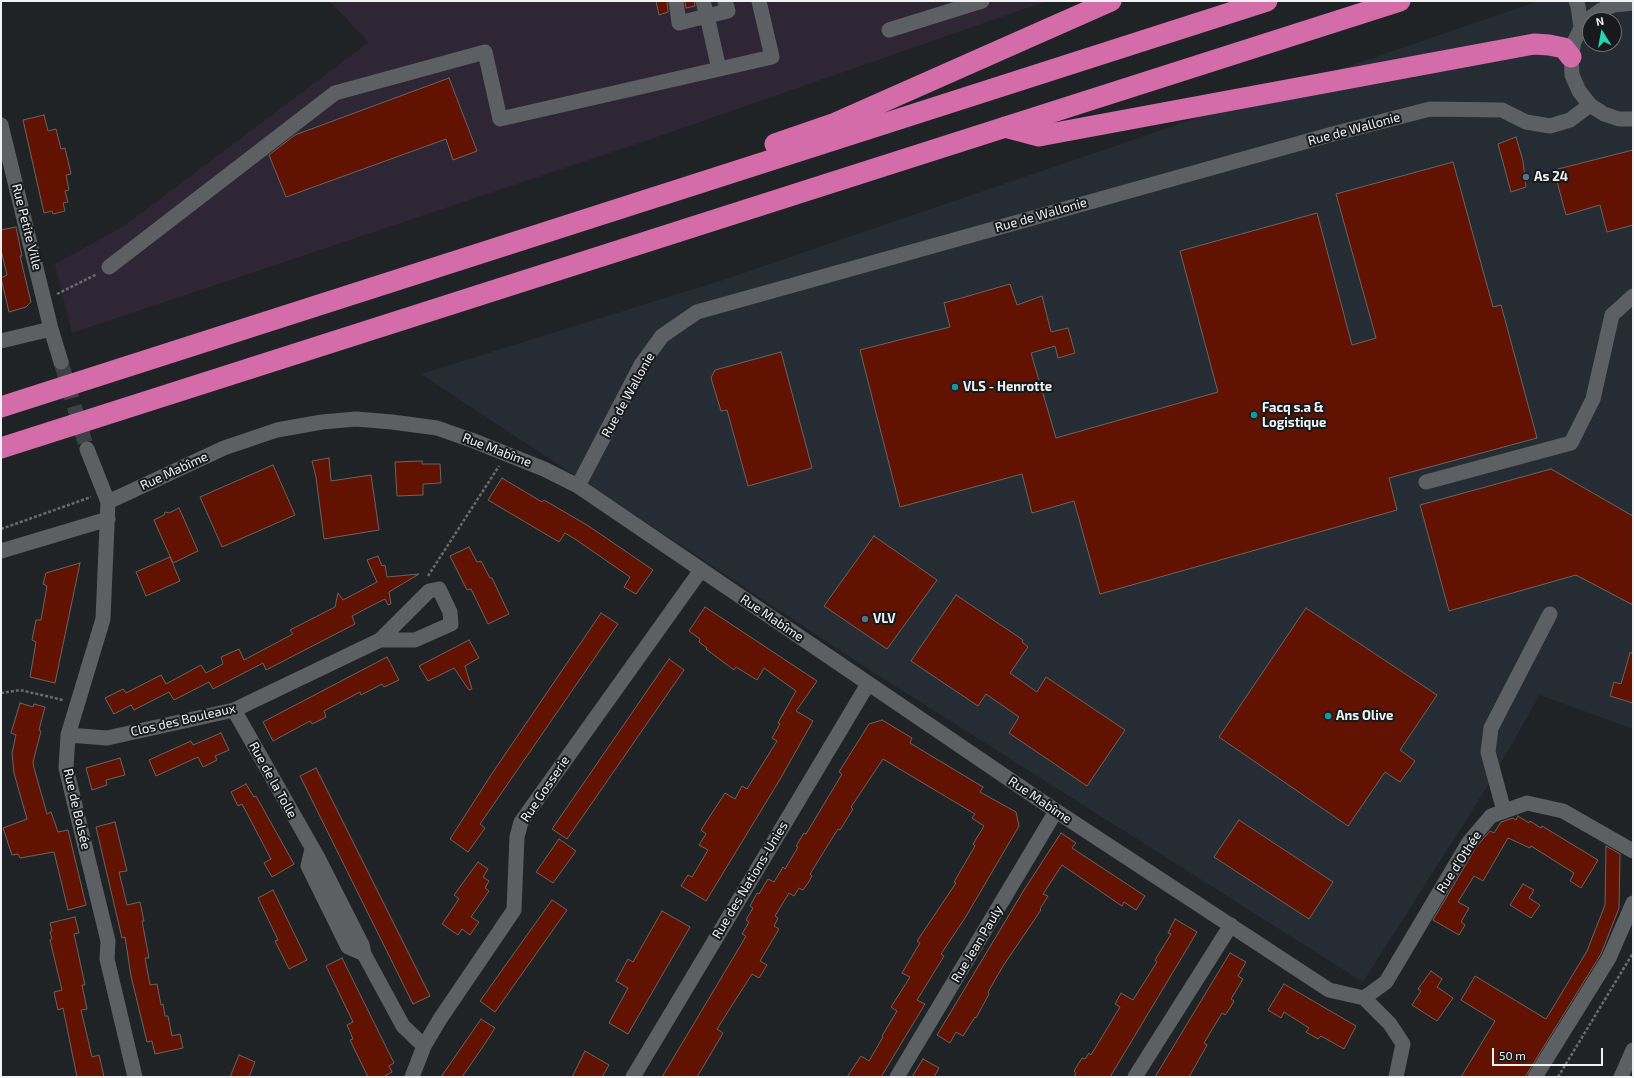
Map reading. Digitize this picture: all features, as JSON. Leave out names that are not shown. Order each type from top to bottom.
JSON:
[{"type":"highway","points":[[498,248],[532,226],[834,124],[1111,1]]},
{"type":"highway","points":[[1,407],[1267,1]]},
{"type":"highway","points":[[1,448],[1400,1]]},
{"type":"highway","points":[[1005,127],[1039,136],[1534,44],[1564,48],[1571,58]]},
{"type":"street","points":[[676,1],[680,22],[728,11],[725,1]]},
{"type":"street","points":[[703,1],[718,69]]},
{"type":"street","points":[[109,267],[335,92],[485,52],[500,119],[772,57],[759,1]]},
{"type":"street","points":[[889,30],[982,1]]},
{"type":"street","points":[[1576,1],[1581,28]]},
{"type":"street","points":[[1633,3],[1610,3],[1590,18],[1581,28],[1574,42],[1571,58],[1572,75],[1579,91],[1590,105],[1604,114],[1619,119],[1633,120]]},
{"type":"street","name":"Rue de Wallonie","points":[[578,486],[641,366],[662,336],[697,312],[1321,137],[1430,109],[1502,110],[1526,122],[1550,126],[1570,120],[1590,105]]},
{"type":"street","name":"Rue Petite Ville","points":[[1,125],[46,300],[51,329],[61,362]]},
{"type":"street","points":[[1426,482],[1571,443],[1594,399],[1612,315],[1633,296]]},
{"type":"street","points":[[1,342],[51,329]]},
{"type":"street","name":"Rue Mabîme","points":[[106,497],[224,448],[277,430],[322,422],[356,419],[437,428],[507,454],[544,469],[578,486],[1056,811],[1329,990],[1364,998]]},
{"type":"street","name":"Rue de Bolsée","points":[[87,450],[106,497],[108,519],[102,619],[68,735],[66,768],[108,941],[107,959],[135,1077]]},
{"type":"street","points":[[1,551],[108,519]]},
{"type":"street","name":"Rue Gosserie","points":[[424,1046],[440,1019],[514,910],[517,837],[521,822],[701,570]]},
{"type":"street","name":"Clos des Bouleaux","points":[[68,735],[107,738],[234,710],[380,640],[429,591],[439,590],[450,612],[452,624],[415,640],[380,640]]},
{"type":"street","points":[[1504,811],[1488,752],[1491,728],[1550,614]]},
{"type":"street","name":"Rue des Nations-Unies","points":[[633,1077],[868,684]]},
{"type":"street","name":"Rue de la Tolle","points":[[234,710],[312,849],[362,945],[364,954],[403,1026],[424,1046]]},
{"type":"street","name":"Rue d'Othée","points":[[1364,998],[1386,982],[1469,842],[1491,816],[1527,803],[1563,811],[1633,851]]},
{"type":"street","name":"Rue Jean Pauly","points":[[897,1077],[1056,811]]},
{"type":"street","points":[[1535,1077],[1609,958],[1633,903]]},
{"type":"street","points":[[1135,1077],[1231,925]]},
{"type":"street","points":[[1364,998],[1390,1024],[1403,1044],[1396,1077]]},
{"type":"street","points":[[412,1077],[424,1046]]},
{"type":"street","points":[[1620,1077],[1633,1050]]},
{"type":"path","points":[[46,300],[109,267]]},
{"type":"path","points":[[429,591],[427,578],[507,454]]},
{"type":"path","points":[[1,529],[106,497]]},
{"type":"path","points":[[1,693],[20,690],[78,704]]},
{"type":"path","points":[[1558,1077],[1633,953]]},
{"type":"shaded area","points":[[329,1],[1047,1],[651,139],[72,333],[55,264],[124,226],[369,42]]},
{"type":"shaded area","points":[[1539,1],[1633,1],[1633,729],[1540,695],[1487,787],[1363,982],[876,674],[421,374],[723,280]]},
{"type":"building","points":[[656,1],[667,1],[668,12],[659,15]]},
{"type":"building","points":[[685,1],[694,1],[695,6],[686,8]]},
{"type":"building","points":[[449,78],[477,151],[453,160],[446,139],[286,197],[269,155],[295,135]]},
{"type":"building","points":[[44,115],[48,131],[56,129],[61,149],[65,148],[71,174],[66,175],[69,190],[65,191],[68,202],[63,203],[65,211],[53,214],[52,211],[44,213],[23,120]]},
{"type":"building","points":[[1516,137],[1523,161],[1526,187],[1511,192],[1498,144]]},
{"type":"building","points":[[1633,150],[1633,225],[1607,232],[1600,205],[1566,215],[1554,170]]},
{"type":"building","points":[[1453,162],[1493,307],[1501,305],[1537,438],[1389,478],[1397,510],[1100,594],[1074,501],[1032,513],[1022,474],[900,507],[860,350],[950,327],[944,303],[1010,284],[1017,305],[1042,296],[1051,332],[1068,328],[1075,353],[1058,358],[1055,346],[1031,353],[1056,438],[1218,392],[1180,251],[1317,213],[1352,345],[1376,338],[1336,194]]},
{"type":"building","points":[[16,227],[22,256],[20,256],[31,302],[26,307],[9,312],[1,278],[7,275],[1,250],[1,230]]},
{"type":"building","points":[[781,352],[812,468],[748,486],[727,410],[721,411],[711,378],[715,370]]},
{"type":"building","points":[[329,458],[331,481],[371,475],[379,530],[324,539],[316,477],[312,461]]},
{"type":"building","points":[[422,461],[422,464],[440,464],[441,483],[423,484],[423,495],[397,496],[395,462]]},
{"type":"building","points":[[273,465],[295,515],[222,547],[200,497]]},
{"type":"building","points":[[1551,469],[1633,516],[1633,605],[1576,575],[1449,611],[1420,505]]},
{"type":"building","points":[[502,478],[542,502],[544,500],[587,525],[653,570],[636,594],[624,587],[630,577],[575,539],[565,533],[559,542],[488,500]]},
{"type":"building","points":[[179,508],[198,551],[173,563],[154,520],[164,515],[165,512],[169,513]]},
{"type":"building","points":[[874,536],[937,580],[887,649],[824,606]]},
{"type":"building","points":[[469,547],[477,562],[481,561],[490,578],[492,578],[509,614],[488,624],[471,589],[467,590],[450,556]]},
{"type":"building","points":[[378,556],[382,566],[385,565],[387,577],[419,574],[389,592],[391,604],[388,605],[385,599],[352,616],[355,624],[266,670],[263,663],[213,689],[209,682],[174,700],[169,692],[134,710],[131,705],[114,714],[105,698],[123,689],[126,693],[161,675],[166,684],[201,665],[206,673],[223,664],[221,657],[239,649],[244,660],[293,634],[290,630],[335,607],[338,593],[343,600],[377,582],[367,560]]},
{"type":"building","points":[[170,557],[180,581],[146,596],[136,572]]},
{"type":"building","points":[[80,563],[55,683],[30,677],[36,642],[32,640],[36,620],[41,620],[47,586],[43,584],[46,573]]},
{"type":"building","points":[[956,595],[1023,640],[1022,642],[1028,647],[1010,673],[1037,692],[1046,677],[1125,730],[1087,786],[1009,733],[1019,717],[986,694],[978,706],[911,661]]},
{"type":"building","points":[[705,607],[817,681],[796,711],[813,721],[779,781],[706,901],[681,886],[688,875],[692,877],[708,850],[699,845],[706,834],[701,830],[725,793],[735,799],[742,786],[747,789],[777,741],[772,738],[780,724],[778,723],[796,691],[764,668],[757,680],[736,667],[734,670],[706,649],[707,648],[699,642],[700,639],[689,631]]},
{"type":"building","name":"Ans Olive","points":[[1306,608],[1437,695],[1400,750],[1415,761],[1400,782],[1385,772],[1348,826],[1219,737]]},
{"type":"building","points":[[601,613],[618,624],[480,824],[485,828],[468,852],[450,839],[491,775]]},
{"type":"building","points":[[469,640],[479,658],[465,666],[472,689],[469,690],[454,668],[428,681],[419,666]]},
{"type":"building","points":[[1630,653],[1633,653],[1633,703],[1610,696],[1614,682],[1621,684]]},
{"type":"building","points":[[387,657],[399,680],[384,687],[382,684],[361,695],[360,692],[324,711],[326,717],[312,724],[310,721],[273,741],[263,722]]},
{"type":"building","points":[[669,659],[684,670],[567,839],[552,829]]},
{"type":"building","points":[[20,703],[33,707],[34,704],[45,707],[39,730],[41,731],[33,762],[34,768],[47,814],[51,812],[58,832],[68,830],[86,905],[68,910],[54,852],[20,858],[18,854],[12,855],[3,828],[27,819],[14,773],[12,753],[16,735],[11,733]]},
{"type":"building","points":[[882,720],[912,738],[910,743],[983,787],[980,792],[1016,812],[1019,826],[965,918],[941,954],[944,956],[917,1000],[925,1004],[881,1077],[847,1077],[861,1056],[869,1061],[883,1037],[882,1036],[897,1011],[891,1007],[910,977],[902,973],[920,943],[917,941],[956,883],[954,882],[975,846],[973,844],[984,826],[972,818],[975,814],[883,759],[851,807],[853,809],[840,830],[838,829],[810,874],[812,876],[808,883],[803,890],[799,888],[794,896],[789,893],[775,916],[778,918],[774,926],[779,929],[760,961],[767,965],[759,978],[752,974],[717,1029],[723,1033],[697,1077],[662,1077],[746,936],[742,934],[749,922],[746,920],[753,908],[750,906],[757,893],[759,894],[768,879],[774,882],[783,867],[785,869],[798,847],[796,846],[804,833],[806,834],[842,774],[839,772],[869,724]]},
{"type":"building","points":[[221,733],[229,750],[215,756],[217,760],[203,767],[198,757],[156,776],[149,760],[191,741],[193,745]]},
{"type":"building","points":[[120,758],[125,775],[106,780],[107,785],[92,790],[86,768]]},
{"type":"building","points":[[316,768],[430,996],[413,1004],[300,776]]},
{"type":"building","points":[[246,784],[254,797],[256,796],[294,864],[272,877],[264,863],[271,859],[242,804],[238,806],[231,792]]},
{"type":"building","points":[[1518,816],[1541,828],[1542,826],[1598,860],[1581,888],[1570,881],[1574,873],[1531,846],[1530,848],[1508,838],[1483,881],[1474,876],[1458,902],[1469,908],[1461,922],[1465,925],[1459,935],[1433,920],[1476,847],[1490,831],[1494,833],[1501,822],[1513,818],[1516,820]]},
{"type":"building","points":[[1239,820],[1333,882],[1309,919],[1214,857]]},
{"type":"building","points":[[115,822],[127,871],[119,872],[127,905],[140,902],[149,958],[145,958],[150,985],[157,984],[161,1005],[163,1004],[165,1016],[168,1016],[172,1036],[180,1034],[183,1048],[155,1054],[152,1041],[147,1042],[131,976],[125,937],[122,938],[96,827]]},
{"type":"building","points":[[1061,833],[1076,843],[1072,848],[1145,896],[1136,910],[1124,902],[1122,906],[1062,865],[1043,894],[1048,896],[1040,909],[1041,910],[1003,966],[988,992],[989,994],[976,1018],[975,1017],[963,1036],[956,1032],[950,1043],[937,1035],[1024,890]]},
{"type":"building","points":[[559,839],[576,851],[553,883],[536,872]]},
{"type":"building","points":[[1606,846],[1620,854],[1619,908],[1601,954],[1525,1077],[1461,1077],[1495,1021],[1461,1000],[1475,976],[1546,1019],[1587,951],[1605,905]]},
{"type":"building","points":[[478,862],[488,869],[483,877],[489,881],[485,888],[489,891],[471,917],[479,922],[470,935],[462,929],[458,935],[442,924],[459,899],[454,895]]},
{"type":"building","points":[[1523,884],[1534,890],[1529,898],[1540,905],[1531,918],[1510,905]]},
{"type":"building","points":[[273,890],[307,960],[289,969],[275,941],[278,940],[258,898]]},
{"type":"building","points":[[552,900],[567,910],[495,1012],[480,1001]]},
{"type":"building","points":[[662,911],[690,927],[628,1034],[609,1023],[628,988],[616,981],[628,959],[633,962]]},
{"type":"building","points":[[75,917],[79,933],[74,934],[85,985],[82,985],[87,1009],[81,1010],[92,1057],[99,1055],[104,1077],[77,1077],[63,1008],[58,1010],[54,992],[62,990],[50,940],[52,939],[50,932],[52,931],[50,923]]},
{"type":"building","points":[[1175,919],[1197,932],[1110,1077],[1074,1077],[1076,1073],[1074,1071],[1082,1058],[1085,1059],[1089,1053],[1091,1055],[1120,1007],[1115,1004],[1121,993],[1133,1000],[1157,962],[1155,960],[1171,934],[1168,933]]},
{"type":"building","points":[[1230,953],[1246,962],[1238,976],[1243,979],[1231,999],[1234,1001],[1230,1008],[1225,1015],[1222,1013],[1204,1043],[1207,1045],[1189,1077],[1155,1077]]},
{"type":"building","points":[[342,958],[394,1063],[389,1066],[392,1072],[383,1077],[368,1077],[350,1040],[353,1039],[347,1025],[353,1022],[326,966]]},
{"type":"building","points":[[1431,971],[1442,979],[1437,987],[1453,998],[1437,1021],[1412,1005],[1421,991],[1418,989]]},
{"type":"building","points":[[1284,984],[1356,1026],[1344,1049],[1321,1036],[1318,1039],[1306,1032],[1309,1028],[1284,1012],[1281,1018],[1268,1010]]},
{"type":"building","points":[[481,1019],[495,1028],[462,1077],[441,1077]]},
{"type":"building","points":[[585,1051],[609,1065],[602,1077],[572,1077]]},
{"type":"building","points":[[239,1055],[255,1062],[249,1077],[230,1077]]},
{"type":"building","points":[[923,1059],[939,1068],[934,1077],[912,1077]]},
{"type":"tunnel","points":[[61,362],[87,449]]},
{"type":"place","name":"As 24","points":[[1526,177]]},
{"type":"place","name":"VLS - Henrotte","points":[[955,387]]},
{"type":"place","name":"Facq s.a & Logistique","points":[[1254,415]]},
{"type":"place","name":"VLV","points":[[865,619]]},
{"type":"place","name":"Ans Olive","points":[[1328,716]]}]
